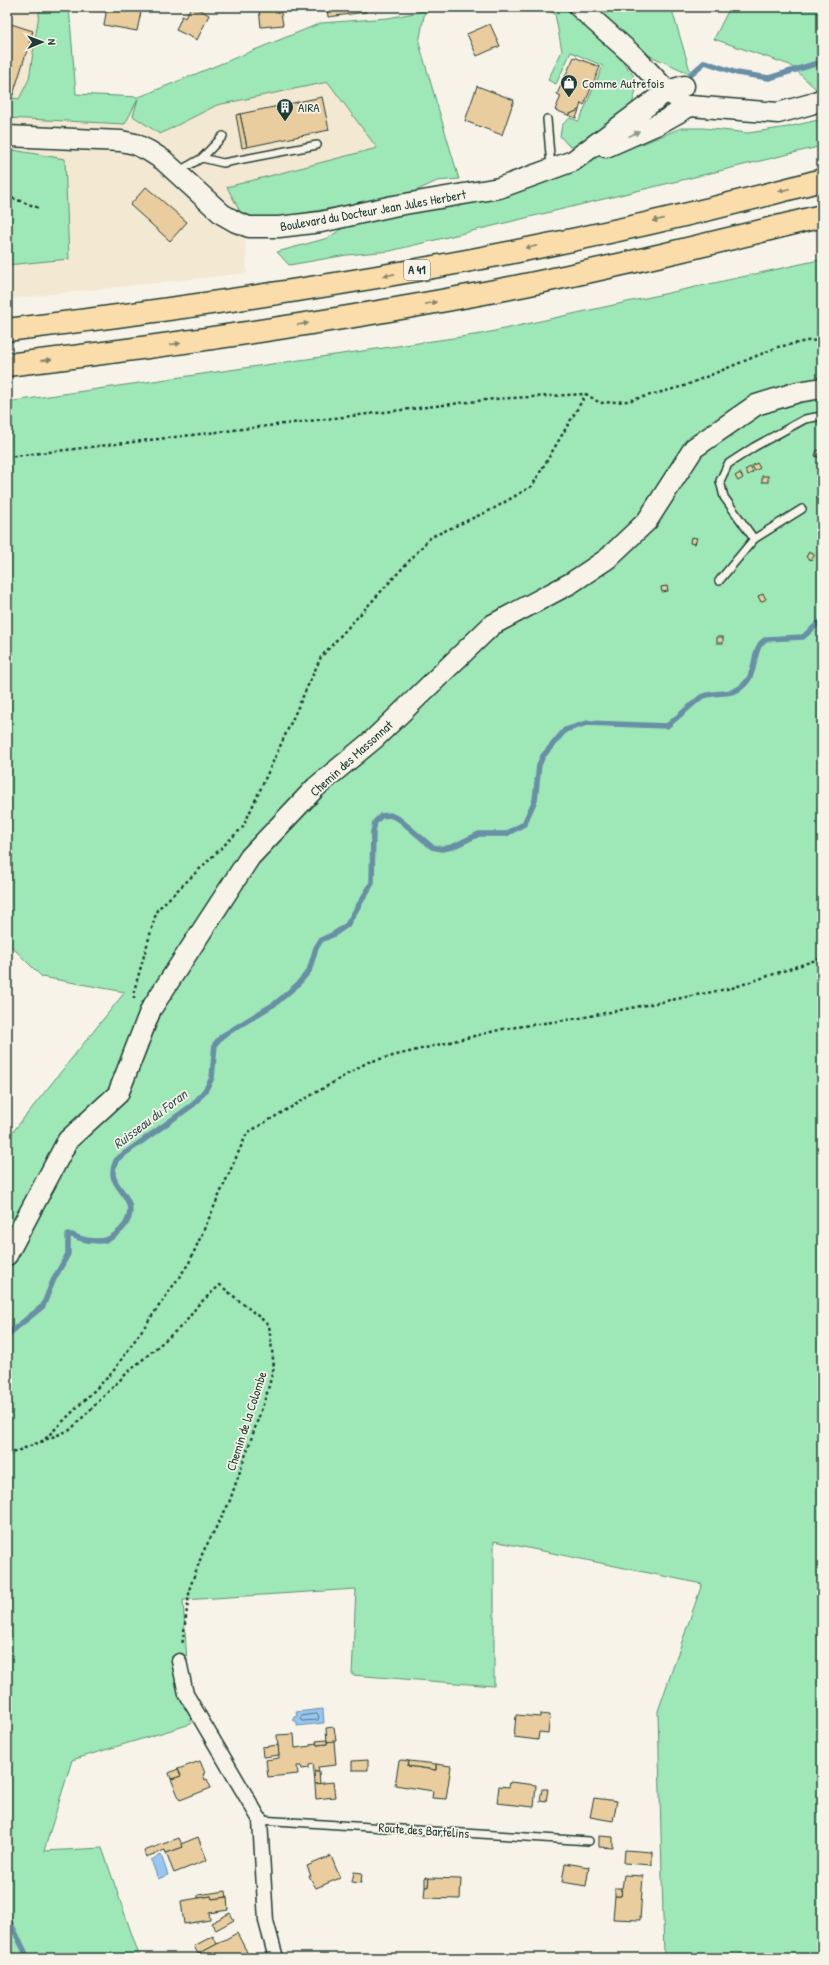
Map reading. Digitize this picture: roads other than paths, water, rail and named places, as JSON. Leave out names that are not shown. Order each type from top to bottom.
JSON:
[{"type":"highway","name":"A 41","points":[[7,330],[195,306],[386,276],[589,236],[822,180]]},
{"type":"highway","points":[[7,365],[194,342],[393,310],[595,270],[822,216]]},
{"type":"street","points":[[579,7],[635,57],[675,88],[690,106]]},
{"type":"street","points":[[675,88],[746,111]]},
{"type":"street","name":"Boulevard du Docteur Jean Jules Herbert","points":[[7,136],[121,141],[135,144],[149,151],[177,173],[222,214],[249,227],[264,228],[321,222],[393,206],[499,188],[573,161],[675,88]]},
{"type":"street","points":[[573,161],[658,124],[690,106],[778,113],[811,104],[822,99]]},
{"type":"street","name":"Chemin des Massonnat","points":[[7,1255],[68,1140],[118,1094],[151,1009],[250,857],[260,846],[316,787],[374,739],[492,624],[571,583],[607,559],[647,521],[694,448],[756,405],[798,392],[822,388]]},
{"type":"street","points":[[180,1661],[186,1694],[260,1820],[266,1921],[276,1958]]},
{"type":"lane","points":[[547,119],[551,169]]},
{"type":"lane","points":[[177,173],[202,158],[223,136]]},
{"type":"lane","points":[[202,158],[223,163],[317,145]]},
{"type":"lane","points":[[754,539],[724,497],[720,481],[728,464],[754,447],[805,419],[822,416]]},
{"type":"lane","points":[[719,582],[754,539],[802,509]]},
{"type":"lane","name":"Route des Bartelins","points":[[260,1820],[589,1841]]},
{"type":"water","points":[[323,1709],[324,1723],[297,1726],[297,1722],[293,1720],[294,1717],[297,1716],[296,1712]]},
{"type":"water","points":[[161,1855],[168,1875],[158,1879],[151,1860]]},
{"type":"waterway","points":[[691,74],[705,62],[737,73],[769,78],[821,62]]},
{"type":"waterway","name":"Ruisseau du Foran","points":[[7,1338],[12,1331],[43,1306],[53,1281],[68,1254],[68,1235],[91,1241],[105,1240],[116,1234],[126,1223],[130,1214],[130,1209],[126,1198],[114,1179],[113,1173],[117,1159],[194,1104],[206,1089],[212,1078],[215,1044],[222,1036],[276,1003],[297,985],[309,971],[316,948],[321,940],[334,934],[347,925],[372,883],[373,832],[375,822],[381,816],[390,815],[399,819],[432,847],[442,849],[452,847],[479,834],[506,834],[524,824],[535,800],[539,765],[543,756],[565,730],[587,723],[667,726],[701,697],[731,692],[742,686],[751,675],[757,651],[762,642],[767,639],[803,637],[822,620]]},
{"type":"waterway","points":[[7,1916],[28,1958]]},
{"type":"place","name":"Comme Autrefois","points":[[569,98]]},
{"type":"place","name":"AIRA","points":[[285,122]]}]
